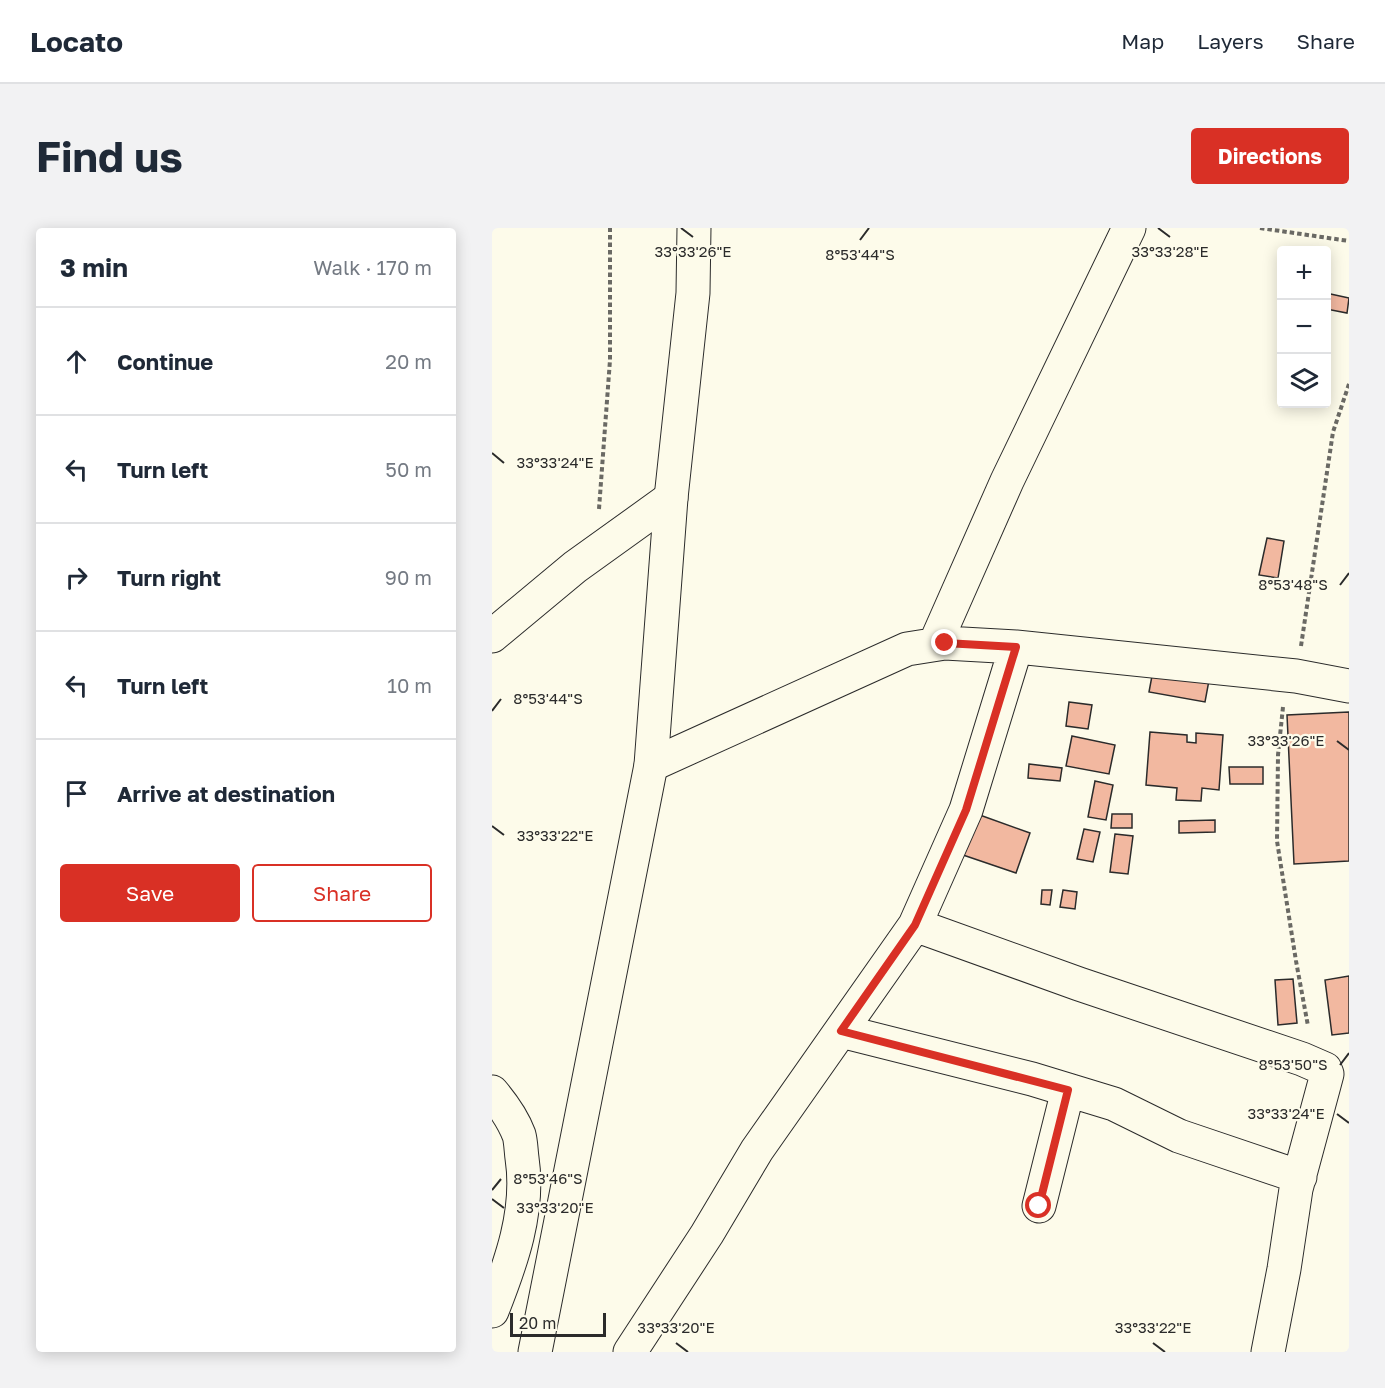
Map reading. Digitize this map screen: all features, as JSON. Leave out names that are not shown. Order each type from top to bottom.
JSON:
[{"type":"main road","points":[[535,1352],[651,765],[671,498],[693,293],[694,228]]},
{"type":"main road","points":[[935,644],[1007,482],[1129,228]]},
{"type":"main road","points":[[492,636],[596,552],[671,498]]},
{"type":"main road","points":[[651,765],[907,649],[935,644],[1016,647],[1296,676],[1349,686]]},
{"type":"main road","points":[[630,1352],[707,1234],[757,1150],[915,925],[966,810],[1016,647]]},
{"type":"main road","points":[[915,925],[1325,1069],[1327,1074],[1296,1189],[1268,1352]]},
{"type":"main road","points":[[841,1031],[1114,1104],[1179,1136],[1300,1177]]},
{"type":"main road","points":[[1039,1206],[1068,1090]]},
{"type":"main road","points":[[492,1092],[506,1109],[519,1137],[525,1173],[524,1199],[509,1268],[492,1311]]},
{"type":"path","points":[[596,552],[610,360],[610,228]]},
{"type":"path","points":[[1260,228],[1349,241]]},
{"type":"path","points":[[1315,1064],[1277,841],[1278,756],[1282,711],[1296,676],[1334,432],[1349,384]]},
{"type":"building","points":[[1331,294],[1349,298],[1347,313],[1331,310]]},
{"type":"building","points":[[1267,538],[1284,541],[1278,578],[1259,575]]},
{"type":"building","points":[[1154,665],[1210,675],[1205,702],[1149,692]]},
{"type":"building","points":[[1069,702],[1092,705],[1088,729],[1066,726]]},
{"type":"building","points":[[1349,712],[1349,861],[1294,864],[1287,715]]},
{"type":"building","points":[[1150,732],[1187,735],[1187,742],[1196,743],[1196,733],[1223,735],[1219,790],[1202,788],[1201,801],[1176,800],[1177,788],[1146,785]]},
{"type":"building","points":[[1072,736],[1115,745],[1109,774],[1066,766]]},
{"type":"building","points":[[1029,764],[1062,768],[1060,781],[1028,778]]},
{"type":"building","points":[[1229,767],[1263,767],[1263,784],[1230,784]]},
{"type":"building","points":[[1095,781],[1113,785],[1106,820],[1088,817]]},
{"type":"building","points":[[977,814],[1030,833],[1016,873],[963,855]]},
{"type":"building","points":[[1112,814],[1132,814],[1132,828],[1111,828]]},
{"type":"building","points":[[1215,820],[1215,832],[1179,833],[1179,821]]},
{"type":"building","points":[[1084,829],[1100,832],[1093,862],[1077,859]]},
{"type":"building","points":[[1115,834],[1133,836],[1128,874],[1110,872]]},
{"type":"building","points":[[1042,890],[1052,890],[1050,905],[1041,904]]},
{"type":"building","points":[[1063,890],[1077,892],[1075,909],[1060,907]]},
{"type":"building","points":[[1349,976],[1349,1033],[1332,1035],[1325,980]]},
{"type":"building","points":[[1293,979],[1297,1023],[1278,1025],[1275,980]]},
{"type":"route","points":[[945,643],[1016,647],[966,810],[915,925],[841,1031],[1068,1090],[1039,1206]]}]
